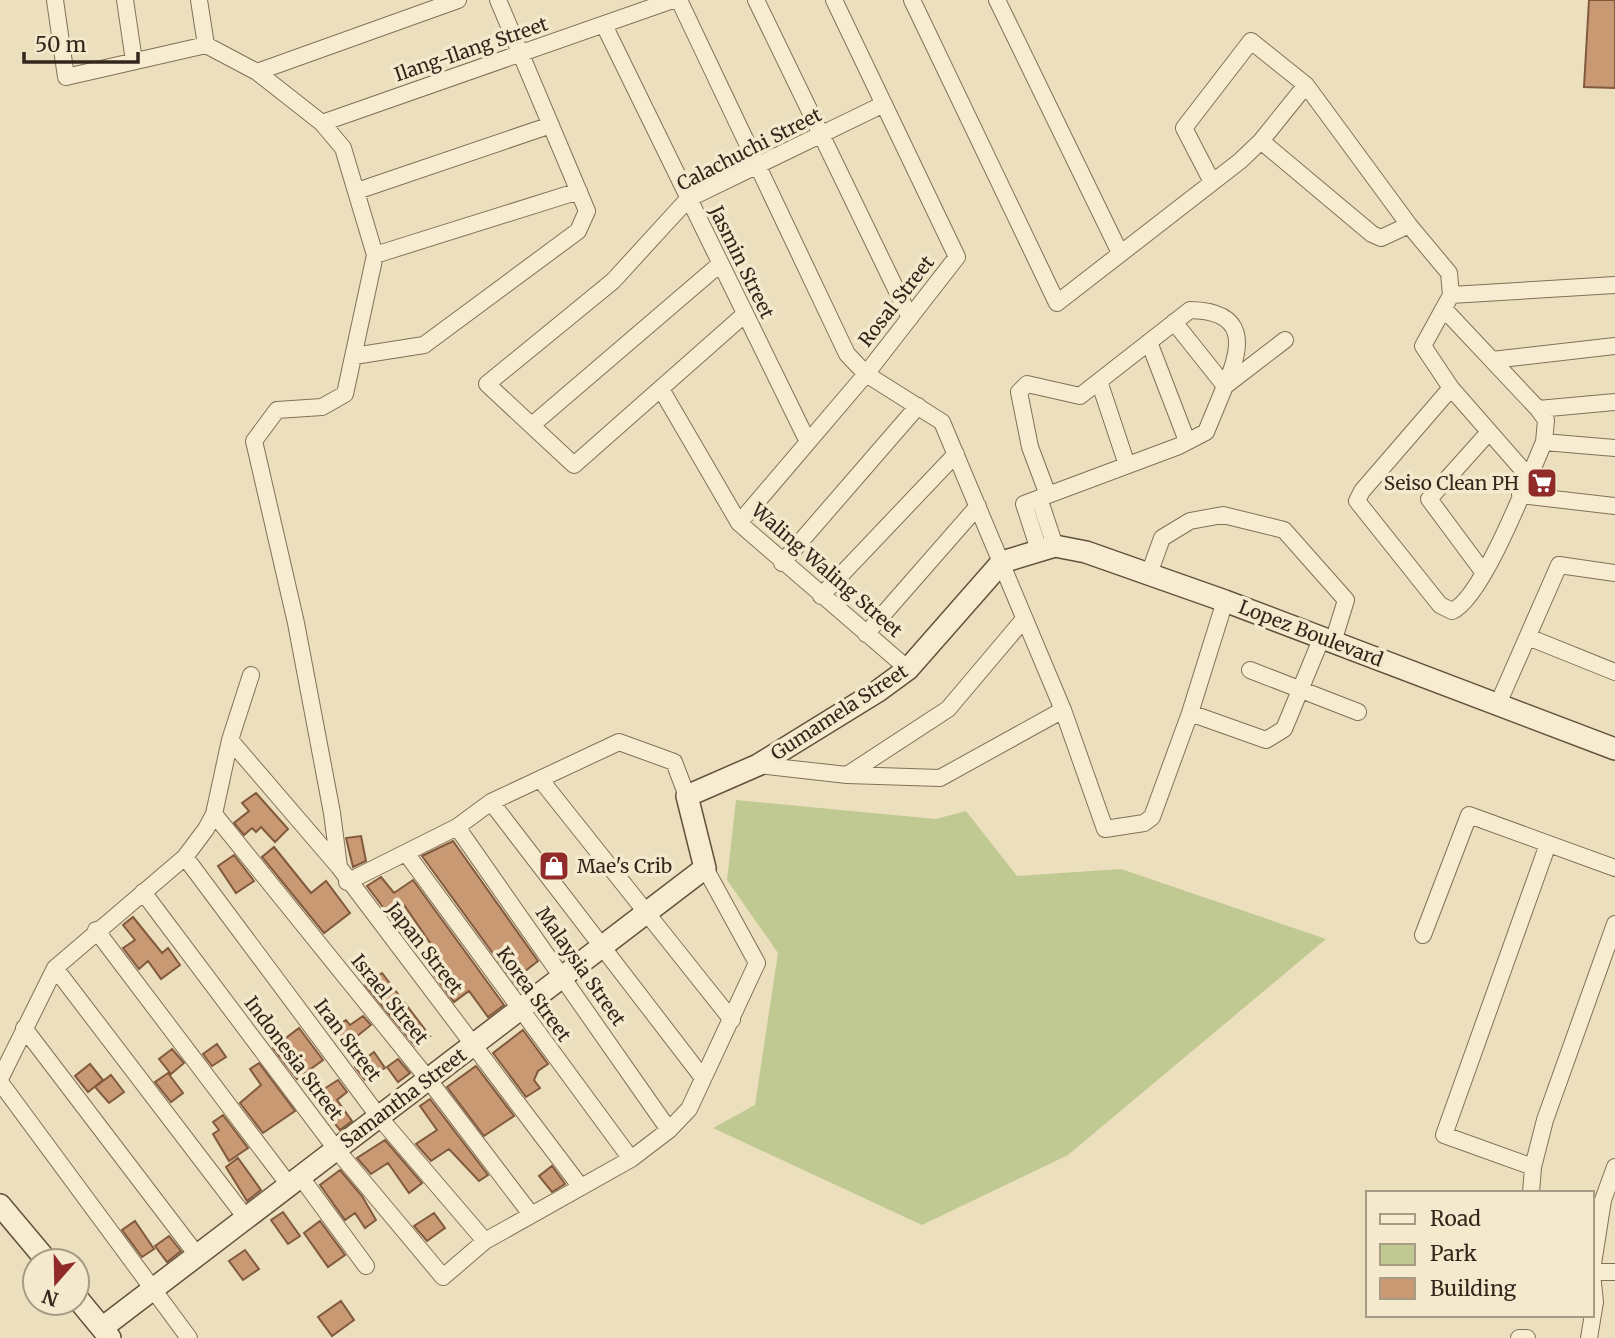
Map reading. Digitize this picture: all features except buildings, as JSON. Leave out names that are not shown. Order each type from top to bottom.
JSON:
[{"type":"street","points":[[55,0],[66,77],[206,45],[257,72],[322,123],[343,148],[375,255],[345,394],[322,407],[277,410],[254,441],[296,623],[332,813],[339,867]]},
{"type":"street","points":[[125,0],[134,61]]},
{"type":"street","points":[[199,0],[206,45]]},
{"type":"street","points":[[257,72],[458,0]]},
{"type":"street","points":[[354,356],[424,345],[578,231],[587,211],[498,0]]},
{"type":"street","name":"Ilang-Ilang Street","points":[[322,123],[673,0]]},
{"type":"street","points":[[679,0],[847,354],[866,374],[942,422],[1063,710],[1105,829],[1144,823],[1152,817],[1190,713],[1225,600]]},
{"type":"street","points":[[756,0],[910,318]]},
{"type":"street","name":"Rosal Street","points":[[739,523],[866,374],[957,257],[834,0]]},
{"type":"street","points":[[912,0],[1057,303],[1261,141],[1306,85]]},
{"type":"street","points":[[997,0],[1120,253]]},
{"type":"street","name":"Jasmin Street","points":[[604,25],[808,442]]},
{"type":"street","points":[[1212,182],[1184,128],[1251,41],[1306,85],[1448,274],[1447,302],[1423,346],[1451,388],[1529,477]]},
{"type":"street","name":"Calachuchi Street","points":[[532,425],[487,384],[613,281],[688,200],[884,104]]},
{"type":"street","points":[[357,191],[551,125]]},
{"type":"street","points":[[1261,141],[1372,234],[1381,238],[1409,225]]},
{"type":"street","points":[[375,255],[579,191]]},
{"type":"street","points":[[720,264],[532,425],[574,465],[745,314]]},
{"type":"street","points":[[1447,302],[1615,285]]},
{"type":"street","points":[[1447,302],[1492,360],[1546,420],[1544,442],[1485,573],[1460,608],[1452,611],[1440,606],[1357,500],[1451,388]]},
{"type":"street","points":[[1044,496],[1127,466],[1206,432],[1236,361],[1239,345],[1226,317],[1210,310],[1190,310],[1080,396],[1027,384],[1019,392],[1030,447],[1044,496],[1047,548]]},
{"type":"street","points":[[1174,322],[1225,386]]},
{"type":"street","points":[[1225,386],[1285,340]]},
{"type":"street","points":[[1149,342],[1187,441]]},
{"type":"street","points":[[1492,360],[1615,346]]},
{"type":"street","points":[[1098,381],[1127,466]]},
{"type":"street","name":"Waling Waling Street","points":[[661,388],[739,523],[782,563],[908,669]]},
{"type":"street","points":[[1538,409],[1615,402]]},
{"type":"street","points":[[782,563],[918,406]]},
{"type":"street","points":[[1485,573],[1429,499],[1489,432]]},
{"type":"street","points":[[1544,442],[1615,448]]},
{"type":"street","points":[[821,596],[956,454]]},
{"type":"street","points":[[1520,495],[1615,506]]},
{"type":"street","points":[[866,634],[978,506]]},
{"type":"street","points":[[1149,574],[1162,538],[1190,521],[1223,515],[1284,530],[1346,600],[1300,689],[1284,729],[1266,740],[1190,713]]},
{"type":"street","name":"Lopez Boulevard","points":[[1002,562],[1047,548],[1086,552],[1225,600],[1615,749]]},
{"type":"street","name":"Gumamela Street","points":[[687,796],[758,765],[908,669],[1002,562]]},
{"type":"street","points":[[1498,704],[1559,565],[1615,573]]},
{"type":"street","points":[[846,775],[948,709],[1024,619]]},
{"type":"street","points":[[1528,637],[1615,672]]},
{"type":"street","points":[[1250,670],[1358,712]]},
{"type":"street","points":[[189,1338],[151,1290],[0,1080],[55,968],[96,930],[186,858],[214,814],[230,740],[251,675]]},
{"type":"street","points":[[758,765],[846,775],[940,778],[1063,710]]},
{"type":"street","name":"Japan Street","points":[[230,740],[339,867],[580,1186]]},
{"type":"street","points":[[348,882],[457,827],[491,802],[619,742],[674,762],[687,796],[705,868],[757,963],[689,1109],[670,1130],[631,1159],[530,1213],[485,1241]]},
{"type":"street","points":[[540,779],[732,1020]]},
{"type":"street","points":[[491,802],[703,1078]]},
{"type":"street","name":"Israel Street","points":[[214,814],[428,1079],[530,1213]]},
{"type":"street","points":[[1423,935],[1469,815],[1615,868]]},
{"type":"street","name":"Malaysia Street","points":[[457,827],[670,1130]]},
{"type":"street","points":[[1533,1167],[1444,1135],[1548,844]]},
{"type":"street","name":"Korea Street","points":[[406,853],[631,1159]]},
{"type":"street","name":"Iran Street","points":[[186,858],[379,1117],[485,1241]]},
{"type":"street","name":"Samantha Street","points":[[106,1333],[151,1290],[705,868]]},
{"type":"street","name":"Indonesia Street","points":[[143,892],[336,1149],[443,1277],[485,1241]]},
{"type":"street","points":[[1531,1191],[1533,1167],[1545,1119],[1615,924]]},
{"type":"street","points":[[96,930],[295,1181],[366,1266]]},
{"type":"street","points":[[55,968],[246,1218]]},
{"type":"street","points":[[24,1028],[197,1255]]},
{"type":"street","points":[[1594,1259],[1603,1200],[1615,1167]]},
{"type":"street","points":[[0,1205],[35,1247]]},
{"type":"street","points":[[1594,1272],[1615,1272]]},
{"type":"street","points":[[91,1315],[106,1333]]},
{"type":"street","points":[[1589,1338],[1592,1317]]},
{"type":"street","points":[[1519,1338],[1527,1338]]},
{"type":"green space","points":[[736,800],[936,819],[966,811],[1017,876],[1121,869],[1326,939],[1068,1155],[922,1225],[713,1128],[755,1105],[778,953],[727,880]]},
{"type":"place","name":"Seiso Clean PH","points":[[1542,483]]},
{"type":"place","name":"Mae's Crib","points":[[554,866]]}]
